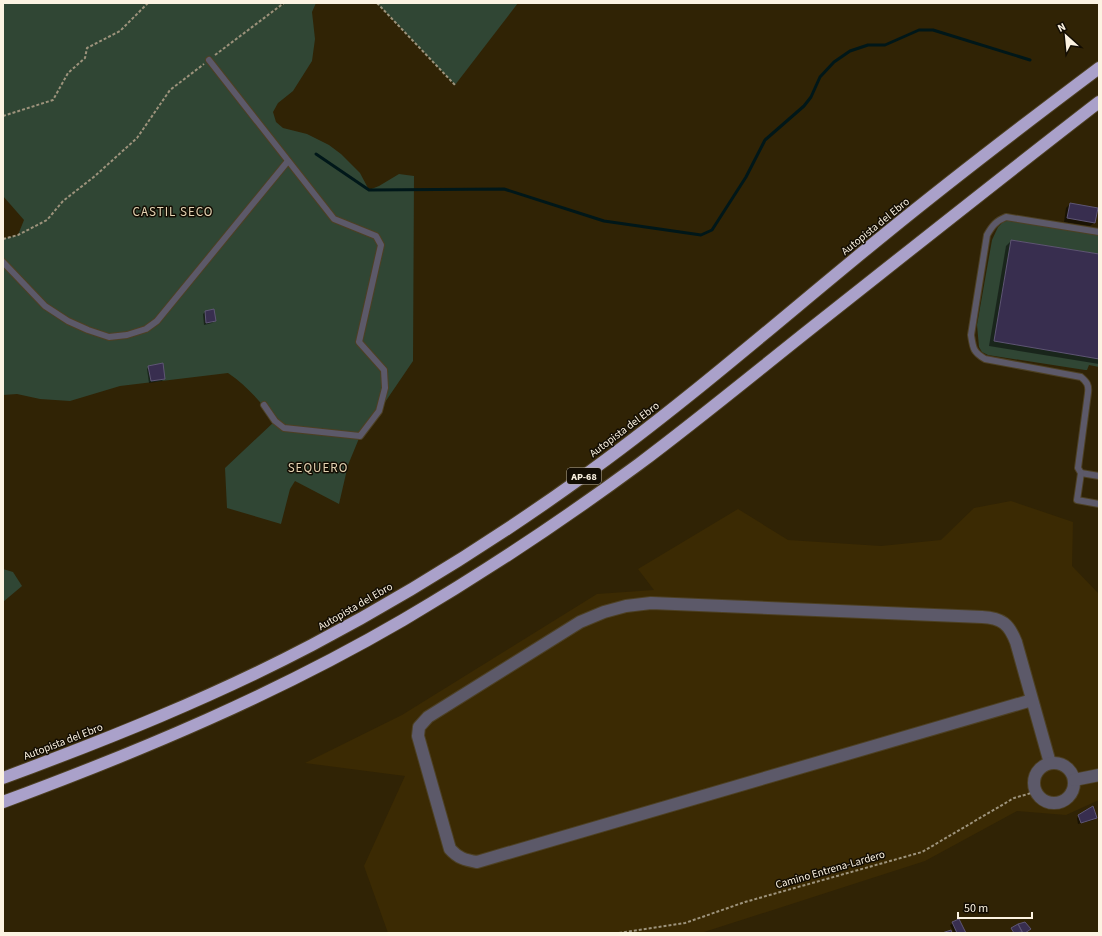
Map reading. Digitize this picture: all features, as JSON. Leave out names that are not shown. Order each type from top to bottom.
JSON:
[{"type":"highway","name":"Autopista del Ebro","points":[[3,778],[135,727],[268,667],[314,644],[440,572],[583,477],[641,433],[710,379],[886,233],[1099,68]]},
{"type":"highway","name":"AP-68","points":[[3,802],[142,749],[244,704],[313,670],[361,644],[476,576],[578,508],[711,409],[957,212],[1099,102]]},
{"type":"street","points":[[1032,700],[477,862],[465,860],[456,856],[450,849],[418,736],[419,727],[428,717],[580,622],[604,612],[626,606],[651,603],[991,617],[1007,625],[1016,642],[1050,763]]},
{"type":"street","points":[[1050,763],[1056,763],[1068,768],[1074,780],[1072,794],[1067,800],[1060,803],[1053,804],[1046,802],[1035,792],[1034,778],[1037,771],[1050,763]]},
{"type":"street","points":[[1074,780],[1099,775]]},
{"type":"lane","points":[[209,60],[334,219],[376,236],[381,245],[359,342],[384,370],[385,388],[379,412],[360,436],[284,428],[275,421],[264,405]]},
{"type":"lane","points":[[3,262],[45,306],[68,321],[109,336],[127,335],[146,329],[156,321],[288,161]]},
{"type":"lane","points":[[1099,232],[1006,217],[991,226],[987,235],[971,335],[976,354],[984,359],[1081,377],[1087,381],[1089,388],[1078,461],[1078,468],[1081,473],[1077,500],[1099,504]]},
{"type":"lane","points":[[1081,473],[1099,476]]},
{"type":"path","points":[[3,116],[53,100],[68,73],[85,58],[87,48],[120,31],[148,3]]},
{"type":"path","points":[[3,239],[18,235],[47,220],[63,201],[95,176],[137,138],[170,90],[284,3]]},
{"type":"path","points":[[377,3],[455,85]]},
{"type":"path","name":"Camino Entrena-Lardero","points":[[619,933],[685,923],[745,902],[922,852],[1014,798],[1035,792]]},
{"type":"shaded area","points":[[1011,501],[1073,522],[1072,566],[1099,594],[1099,800],[1066,815],[1017,811],[925,861],[701,933],[388,933],[364,866],[405,776],[305,763],[402,715],[597,594],[654,590],[638,569],[738,509],[788,540],[881,546],[941,540],[974,508]]},
{"type":"green space","points":[[3,3],[284,3],[262,20],[285,3],[316,3],[312,12],[315,39],[312,61],[293,91],[278,103],[273,112],[276,122],[283,128],[307,134],[329,145],[341,154],[360,173],[369,190],[399,174],[414,176],[413,361],[360,436],[348,465],[339,504],[295,481],[290,489],[281,524],[227,508],[225,468],[275,421],[253,395],[228,373],[120,386],[70,401],[40,399],[17,394],[3,395],[3,239],[18,235],[24,220],[3,196]]},
{"type":"green space","points":[[377,3],[518,3],[455,85]]},
{"type":"green space","points":[[1010,220],[1099,234],[1099,254],[1011,240],[994,341],[1099,359],[1099,367],[1089,365],[1087,370],[1085,370],[988,355],[982,352],[979,347],[977,325],[992,240],[998,227],[1003,222]]},
{"type":"green space","points":[[3,569],[13,572],[22,586],[3,602]]},
{"type":"building","points":[[1070,203],[1098,208],[1095,223],[1067,218]]},
{"type":"building","points":[[1011,240],[1099,254],[1099,359],[994,341]]},
{"type":"building","points":[[214,309],[216,321],[206,323],[205,311]]},
{"type":"building","points":[[163,363],[165,379],[151,381],[148,366]]},
{"type":"building","points":[[1093,806],[1097,818],[1081,823],[1078,815]]},
{"type":"building","points":[[959,919],[966,933],[957,933],[952,922]]},
{"type":"building","points":[[1025,922],[1031,929],[1023,933],[1018,924]]},
{"type":"building","points":[[1018,924],[1022,932],[1014,933],[1011,928]]},
{"type":"building","points":[[951,930],[952,933],[942,933]]},
{"type":"waterway","points":[[316,154],[369,190],[504,189],[604,221],[701,235],[712,230],[746,177],[765,140],[804,106],[811,97],[820,77],[834,62],[850,51],[868,45],[885,45],[919,30],[933,30],[1030,60]]},
{"type":"district","name":"CASTIL SECO","points":[[173,211]]},
{"type":"district","name":"SEQUERO","points":[[318,467]]}]
